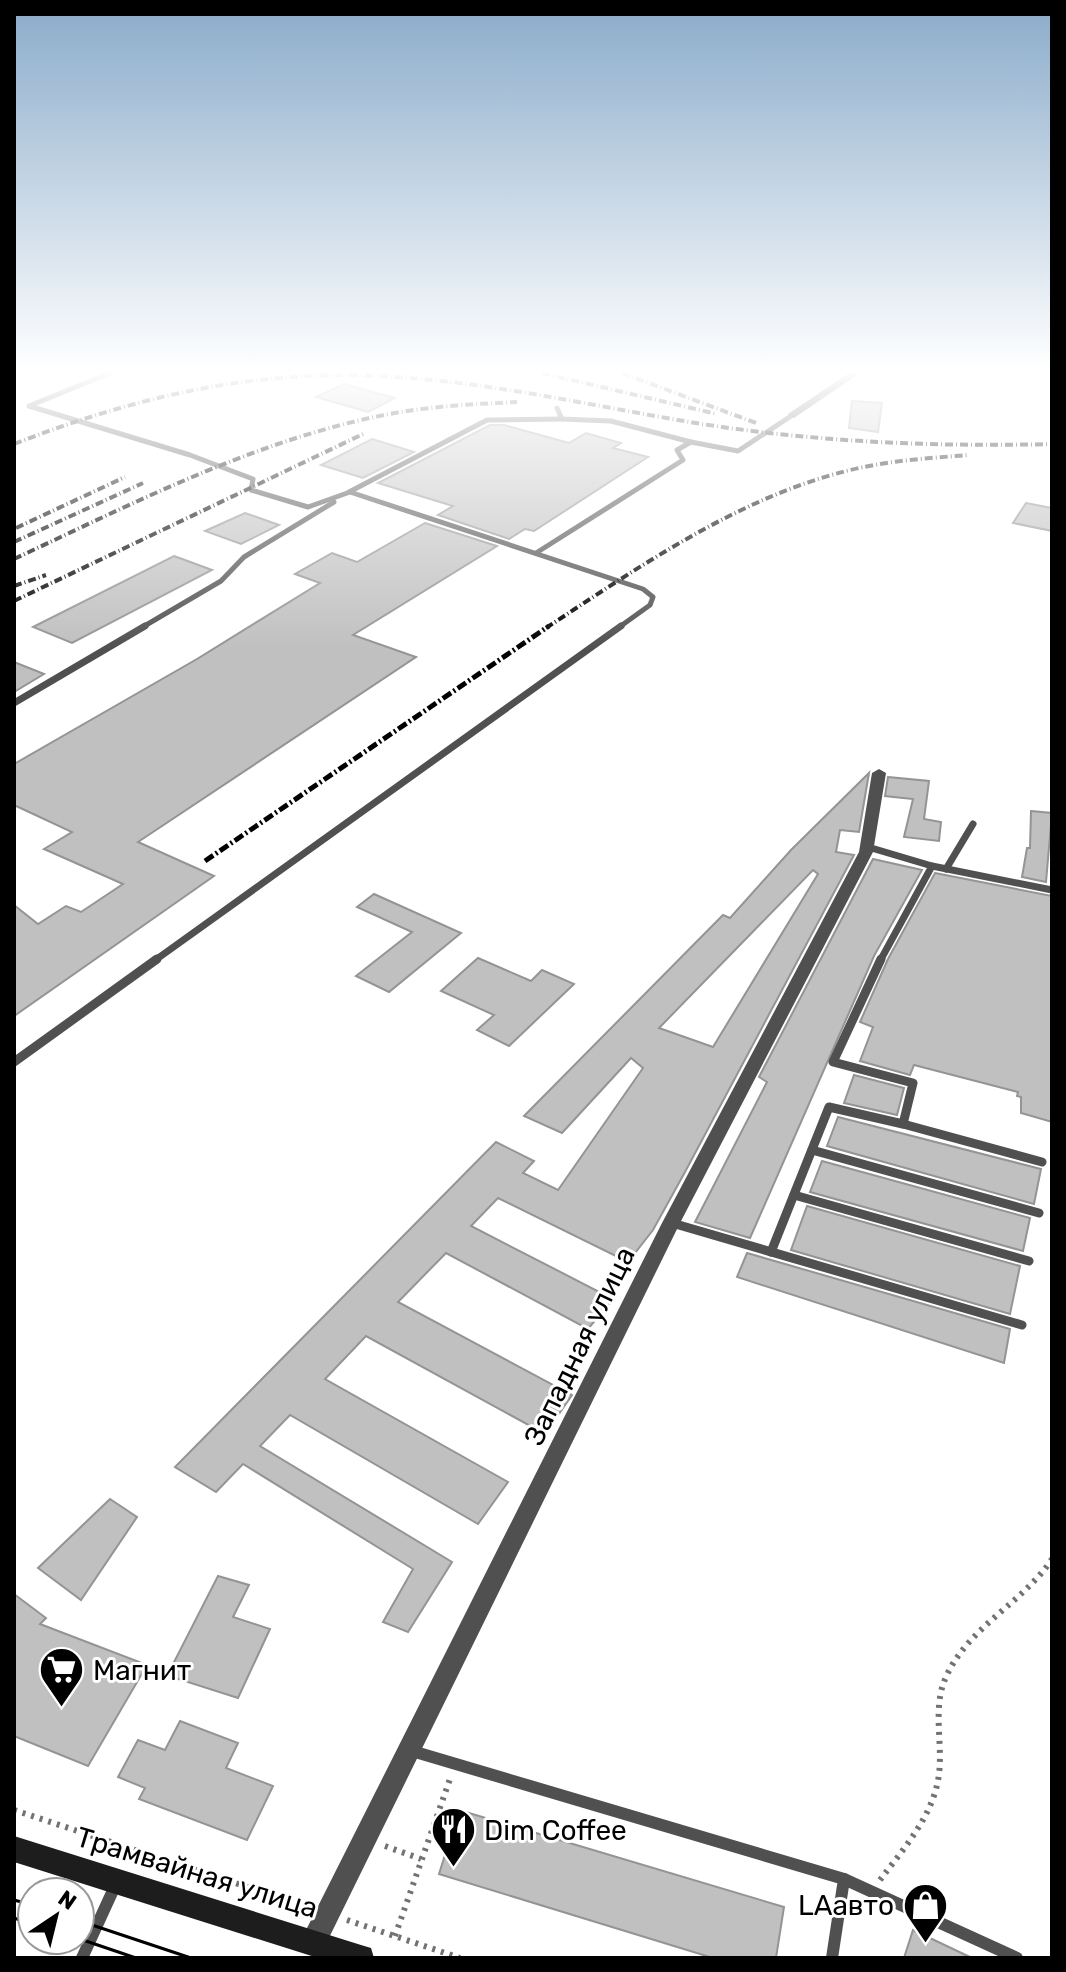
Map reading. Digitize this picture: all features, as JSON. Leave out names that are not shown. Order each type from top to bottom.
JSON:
[{"type":"street","name":"Западная улица","points":[[314,1941],[671,1223],[868,847],[879,773]]},
{"type":"street","name":"Трамвайная улица","points":[[14,1849],[361,1958]]},
{"type":"lane","points":[[14,1062],[650,605],[653,597],[643,589],[350,492],[308,507],[251,490],[253,479],[216,465]]},
{"type":"lane","points":[[14,703],[221,581],[244,557],[350,492],[401,465]]},
{"type":"lane","points":[[536,553],[675,465]]},
{"type":"lane","points":[[946,869],[973,824]]},
{"type":"lane","points":[[868,847],[932,866],[1052,890]]},
{"type":"lane","points":[[903,1124],[913,1083],[833,1062],[898,923],[932,866]]},
{"type":"lane","points":[[771,1252],[829,1107],[1042,1162]]},
{"type":"lane","points":[[812,1150],[1039,1213]]},
{"type":"lane","points":[[794,1195],[1029,1261]]},
{"type":"lane","points":[[671,1223],[1022,1325]]},
{"type":"lane","points":[[409,1750],[844,1879],[1017,1958]]},
{"type":"lane","points":[[832,1958],[844,1879]]},
{"type":"lane","points":[[82,1958],[117,1882]]},
{"type":"path","points":[[871,1892],[914,1835],[937,1786],[943,1683],[963,1646],[1004,1614],[1046,1570],[1052,1559]]},
{"type":"path","points":[[395,1936],[455,1766]]},
{"type":"path","points":[[14,1810],[460,1958]]},
{"type":"path","points":[[365,1839],[421,1859]]},
{"type":"building","points":[[321,465],[388,465],[363,478]]},
{"type":"building","points":[[413,465],[636,465],[534,531],[525,529],[509,539],[438,515],[453,506],[378,483]]},
{"type":"building","points":[[1026,503],[1052,508],[1052,531],[1013,523]]},
{"type":"building","points":[[245,513],[279,525],[241,544],[205,531]]},
{"type":"building","points":[[425,523],[497,546],[353,635],[416,657],[138,842],[214,876],[14,1016],[14,905],[38,924],[66,906],[81,912],[123,884],[44,849],[72,832],[14,805],[14,764],[197,659],[320,583],[295,574],[332,553],[357,562]]},
{"type":"building","points":[[174,556],[212,570],[72,643],[33,627]]},
{"type":"building","points":[[14,662],[44,674],[14,692]]},
{"type":"building","points":[[869,773],[859,832],[840,830],[836,852],[854,855],[653,1230],[628,1262],[498,1198],[471,1226],[613,1299],[588,1329],[446,1253],[398,1302],[572,1395],[545,1434],[366,1336],[325,1379],[508,1482],[478,1524],[290,1415],[260,1446],[452,1562],[408,1632],[383,1622],[413,1569],[243,1464],[216,1492],[175,1467],[496,1142],[534,1161],[523,1173],[558,1190],[643,1068],[631,1058],[562,1133],[524,1116],[723,915],[730,918],[791,850]],"holes":[[[813,870],[818,874],[713,1047],[659,1028]]]},
{"type":"building","points":[[888,777],[929,781],[924,819],[941,822],[939,841],[904,837],[913,799],[885,796]]},
{"type":"building","points":[[1031,811],[1052,813],[1046,882],[1022,877],[1027,848],[1030,848]]},
{"type":"building","points":[[873,859],[922,870],[874,956],[750,1238],[695,1222],[767,1082],[759,1077]]},
{"type":"building","points":[[935,873],[1052,896],[1052,1122],[1021,1113],[1018,1092],[914,1065],[910,1075],[860,1061],[873,1027],[860,1022],[888,959]]},
{"type":"building","points":[[374,894],[461,933],[389,992],[356,976],[412,932],[357,907]]},
{"type":"building","points":[[478,958],[531,981],[542,970],[574,984],[509,1046],[477,1030],[494,1015],[441,991]]},
{"type":"building","points":[[854,1075],[904,1088],[897,1115],[844,1103]]},
{"type":"building","points":[[838,1117],[1041,1169],[1034,1204],[827,1146]]},
{"type":"building","points":[[822,1161],[1030,1218],[1023,1251],[810,1192]]},
{"type":"building","points":[[807,1206],[1020,1266],[1010,1314],[791,1250]]},
{"type":"building","points":[[747,1253],[1010,1329],[1004,1363],[737,1277]]},
{"type":"building","points":[[110,1499],[137,1517],[81,1600],[38,1568]]},
{"type":"building","points":[[218,1576],[249,1585],[233,1617],[270,1629],[238,1698],[172,1677],[178,1667],[173,1664]]},
{"type":"building","points":[[14,1594],[46,1618],[40,1624],[147,1665],[88,1766],[14,1736]]},
{"type":"building","points":[[180,1721],[238,1743],[226,1768],[273,1786],[247,1840],[139,1799],[145,1788],[118,1777],[138,1740],[165,1750]]},
{"type":"building","points":[[459,1810],[784,1907],[776,1958],[713,1958],[439,1874]]},
{"type":"building","name":"LAавто","points":[[913,1930],[972,1958],[904,1958]]},
{"type":"tram line","points":[[96,1926],[191,1958]]},
{"type":"tram line","points":[[96,1944],[136,1958]]},
{"type":"railway","points":[[14,559],[222,465]]},
{"type":"railway","points":[[14,601],[298,465]]},
{"type":"railway","points":[[548,627],[657,556],[735,513],[817,479],[876,465]]},
{"type":"railway","points":[[16,528],[125,477]]},
{"type":"railway","points":[[14,542],[143,483]]},
{"type":"railway","points":[[14,586],[46,575]]},
{"type":"railway","points":[[205,861],[548,627]]},
{"type":"place","name":"Магнит","points":[[62,1709]]},
{"type":"place","name":"Dim Coffee","points":[[453,1869]]},
{"type":"place","name":"LAавто","points":[[925,1944]]}]
